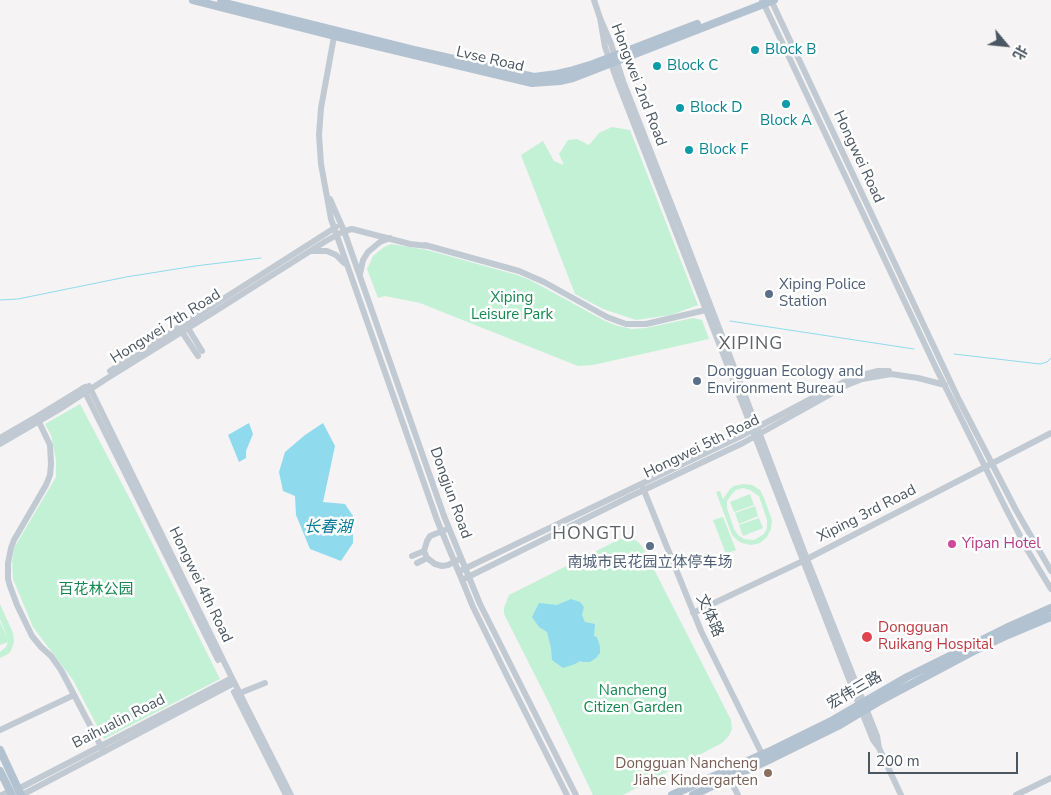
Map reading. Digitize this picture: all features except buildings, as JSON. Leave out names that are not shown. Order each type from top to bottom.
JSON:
[{"type":"main road","name":"Lvse Road","points":[[193,0],[334,33]]},
{"type":"main road","name":"Lvse Road","points":[[212,0],[474,70],[532,83],[560,82],[612,59],[767,1]]},
{"type":"main road","name":"宏伟三路","points":[[693,795],[838,726],[862,707],[907,677],[1051,608]]},
{"type":"main road","name":"宏伟三路","points":[[672,795],[912,684],[1008,635],[1051,617]]},
{"type":"main road","points":[[0,750],[16,793]]},
{"type":"main road","points":[[0,770],[16,793]]},
{"type":"street","name":"Hongwei 2nd Road","points":[[594,0],[612,59],[756,432]]},
{"type":"street","name":"Hongwei Road","points":[[767,1],[924,323],[943,365],[948,383]]},
{"type":"street","name":"Hongwei Road","points":[[767,1],[916,326],[936,368],[948,383]]},
{"type":"street","name":"Dongjun Road","points":[[334,33],[321,108],[319,135],[321,164],[331,219],[445,530],[461,558],[462,570],[477,616],[567,795]]},
{"type":"street","name":"Dongjun Road","points":[[326,189],[360,275],[454,562],[462,570]]},
{"type":"street","points":[[343,228],[352,225],[519,271],[619,322],[646,324],[709,310]]},
{"type":"street","points":[[343,228],[410,244],[428,246]]},
{"type":"street","name":"Hongwei 7th Road","points":[[0,444],[39,422],[87,389],[343,228]]},
{"type":"street","name":"Hongwei 7th Road","points":[[0,438],[87,389],[185,330],[310,251],[335,232]]},
{"type":"street","points":[[360,275],[363,260],[368,252],[380,242],[390,238]]},
{"type":"street","points":[[310,251],[327,251],[336,255],[347,267]]},
{"type":"street","points":[[185,330],[200,354]]},
{"type":"street","name":"Hongwei 5th Road","points":[[465,578],[643,487],[756,432],[822,392],[861,375],[891,370],[918,374],[948,383]]},
{"type":"street","points":[[948,383],[1051,571]]},
{"type":"street","points":[[948,383],[985,467],[1017,530],[1051,588]]},
{"type":"street","name":"Hongwei 4th Road","points":[[87,389],[286,795]]},
{"type":"street","points":[[39,422],[50,444],[52,464],[44,489],[14,540],[8,563],[8,579],[17,606],[32,636],[61,670],[102,749]]},
{"type":"street","points":[[756,432],[873,740],[879,748],[901,795]]},
{"type":"street","name":"Xiping 3rd Road","points":[[693,613],[805,560],[1051,433]]},
{"type":"street","name":"Hongwei 5th Road","points":[[462,570],[643,487]]},
{"type":"street","name":"文体路","points":[[643,487],[700,631],[762,754]]},
{"type":"street","points":[[445,530],[430,536],[426,541],[424,551],[427,558],[435,564],[442,566],[461,558]]},
{"type":"street","points":[[412,556],[424,551]]},
{"type":"street","points":[[417,563],[427,558]]},
{"type":"street","name":"Dongjun Road","points":[[465,578],[480,604],[576,795]]},
{"type":"street","name":"Hongwei 4th Road","points":[[231,681],[240,693],[291,795]]},
{"type":"street","name":"Baihualin Road","points":[[2,795],[16,793],[231,681]]},
{"type":"street","points":[[240,693],[265,683]]},
{"type":"street","points":[[0,730],[74,695]]},
{"type":"street","points":[[729,778],[738,795]]},
{"type":"street","points":[[1016,795],[1051,778]]},
{"type":"green space","points":[[612,127],[630,130],[698,305],[671,315],[636,320],[603,309],[575,294],[521,155],[543,141],[554,161],[564,165],[559,154],[568,140],[577,139],[589,145],[599,133]]},
{"type":"green space","name":"Xiping Leisure Park","points":[[391,244],[427,250],[517,275],[618,326],[632,329],[646,328],[693,318],[702,320],[709,339],[593,365],[578,366],[420,303],[385,296],[378,298],[367,269],[373,256]]},
{"type":"green space","name":"百花林公园","points":[[80,404],[220,679],[104,739],[73,680],[33,627],[13,579],[12,562],[14,548],[56,477],[56,460],[51,435],[45,424]]},
{"type":"green space","points":[[752,485],[760,490],[764,498],[772,520],[771,529],[767,537],[760,543],[751,545],[742,543],[732,535],[716,492],[720,491],[723,499],[734,486]],"holes":[[[743,488],[759,496],[767,520],[767,528],[764,534],[754,540],[744,539],[738,535],[727,508],[727,501],[736,490]]]},
{"type":"green space","points":[[750,494],[754,505],[734,512],[730,502]]},
{"type":"green space","points":[[755,506],[758,516],[739,524],[735,513]]},
{"type":"green space","points":[[723,517],[736,550],[726,554],[713,520]]},
{"type":"green space","points":[[759,518],[763,528],[743,536],[739,525]]},
{"type":"green space","name":"Nancheng Citizen Garden","points":[[620,539],[633,539],[642,546],[731,720],[732,729],[729,736],[722,743],[623,795],[593,795],[504,614],[504,608],[509,595]]},
{"type":"green space","points":[[0,604],[13,633],[14,642],[11,651],[0,658],[0,652],[6,647],[8,642],[0,645],[0,622],[8,639],[0,619]]},
{"type":"water","points":[[249,423],[253,434],[246,451],[246,458],[239,462],[228,435]]},
{"type":"water","name":"长春湖","points":[[323,423],[335,446],[323,502],[345,504],[353,516],[353,543],[341,561],[310,549],[296,515],[295,496],[283,491],[279,472],[285,452]]},
{"type":"water","points":[[571,599],[580,602],[584,607],[582,615],[585,622],[595,624],[594,636],[597,637],[600,653],[590,662],[580,661],[563,668],[552,660],[547,632],[539,627],[532,617],[539,603],[557,605]]},
{"type":"waterway","points":[[0,300],[18,299],[126,277],[261,258]]},
{"type":"waterway","points":[[730,321],[914,349]]},
{"type":"waterway","points":[[954,354],[1040,364],[1047,362],[1051,358]]},
{"type":"place","name":"Block B","points":[[755,50]]},
{"type":"place","name":"Block C","points":[[657,66]]},
{"type":"place","name":"Block A","points":[[786,104]]},
{"type":"place","name":"Block D","points":[[680,108]]},
{"type":"place","name":"Block F","points":[[689,150]]},
{"type":"place","name":"Xiping Police Station","points":[[769,294]]},
{"type":"place","name":"Dongguan Ecology and Environment Bureau","points":[[697,381]]},
{"type":"place","name":"Yipan Hotel","points":[[952,544]]},
{"type":"place","name":"南城市民花园立体停车场","points":[[650,546]]},
{"type":"place","name":"Dongguan Ruikang Hospital","points":[[867,637]]},
{"type":"place","name":"Dongguan Nancheng Jiahe Kindergarten","points":[[768,773]]},
{"type":"district","name":"XIPING","points":[[751,345]]},
{"type":"district","name":"HONGTU","points":[[594,535]]}]
